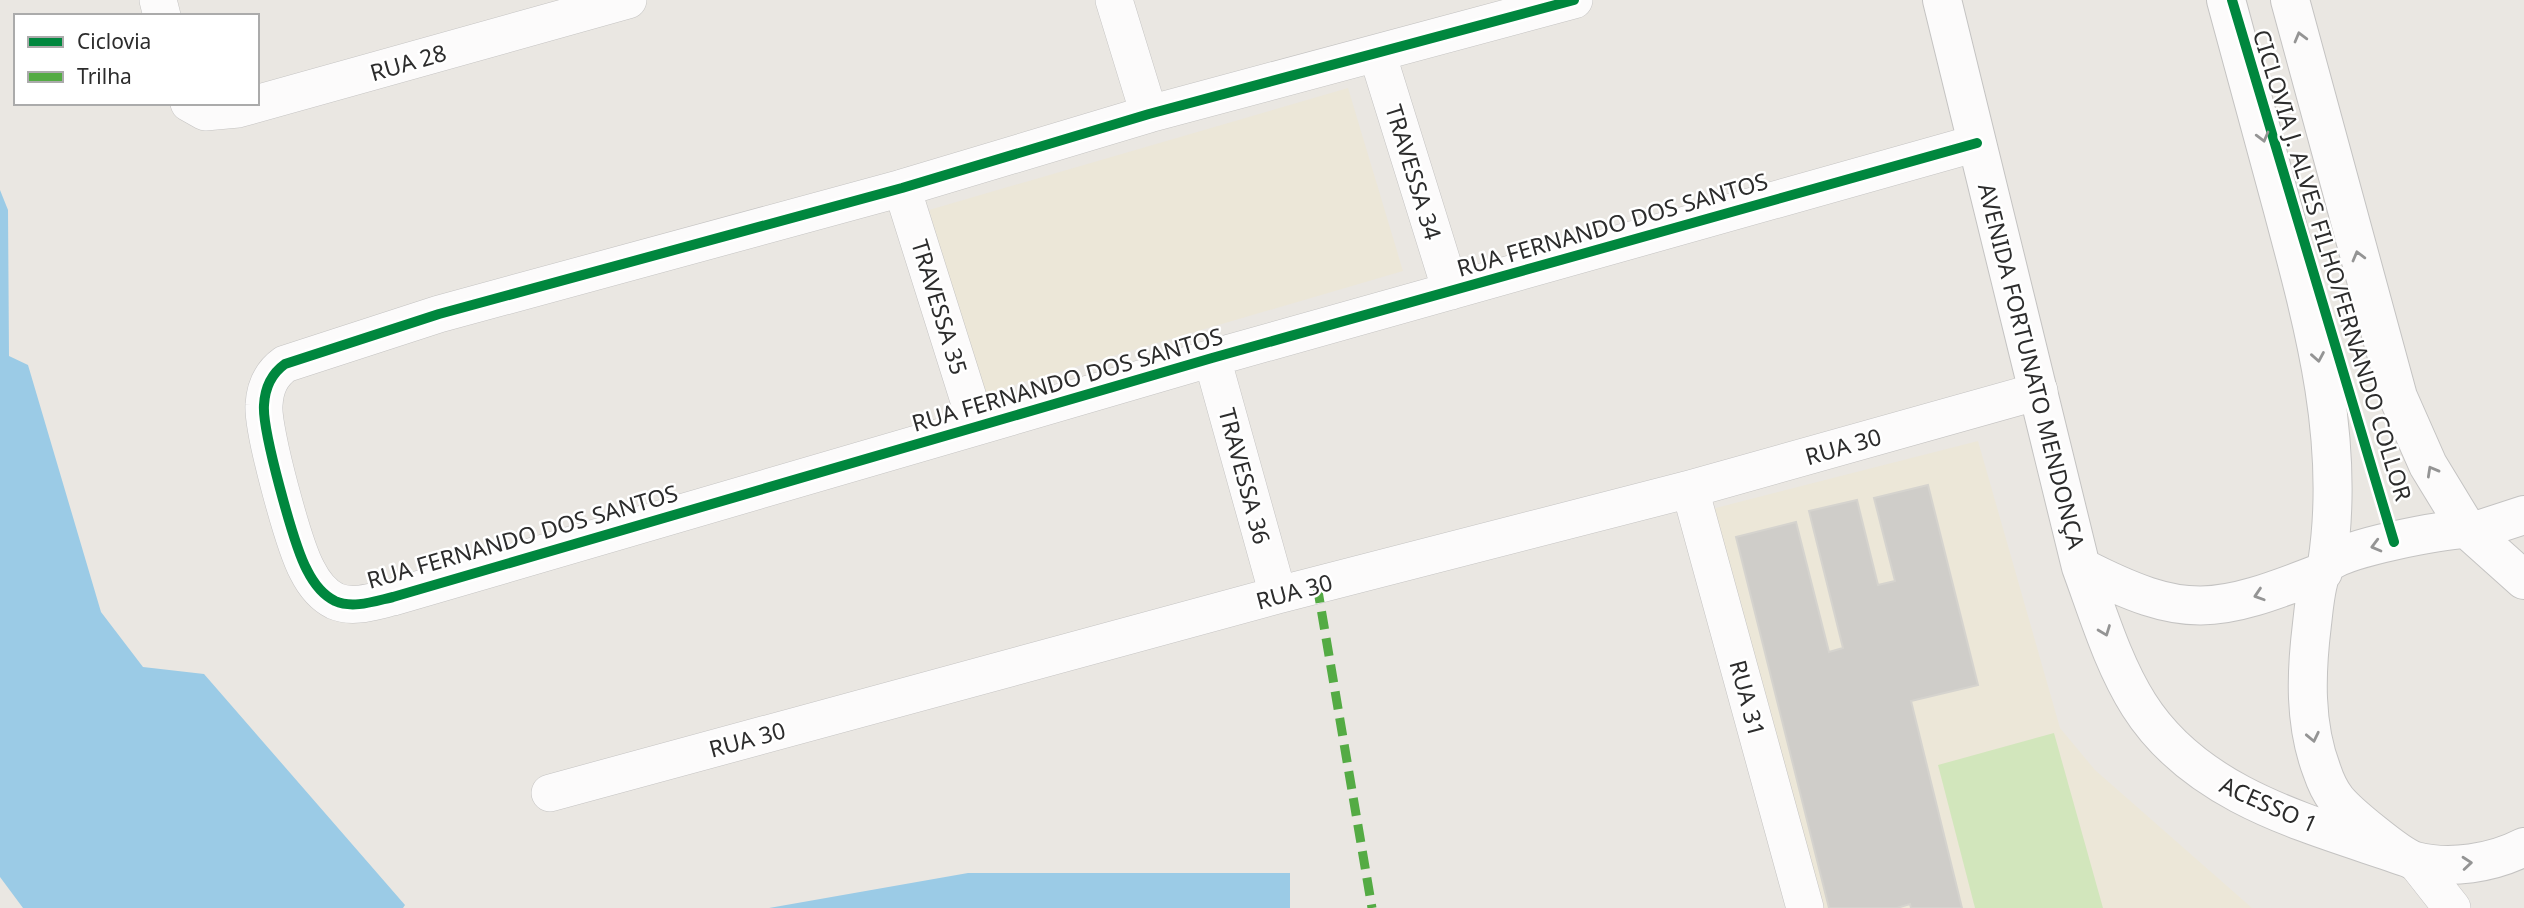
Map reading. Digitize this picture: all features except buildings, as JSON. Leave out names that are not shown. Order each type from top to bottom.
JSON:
[{"type":"street","name":"RUA 28","points":[[259,102],[628,0]]},
{"type":"street","points":[[1114,0],[1149,114]]},
{"type":"street","name":"RUA FERNANDO DOS SANTOS","points":[[1574,0],[1149,114],[902,188],[439,314],[285,364],[269,382],[264,411],[296,541],[306,568],[325,594],[342,603],[364,603],[1212,358],[1977,143]]},
{"type":"street","name":"AVENIDA FORTUNATO MENDONÇA","points":[[1942,0],[2081,567],[2153,600],[2201,607],[2250,598],[2394,541],[2470,531],[2524,515]]},
{"type":"street","points":[[2226,0],[2314,333],[2334,469],[2335,502],[2325,568],[2314,615],[2308,687],[2312,738],[2322,772],[2335,798],[2353,816],[2412,859],[2452,908]]},
{"type":"street","points":[[2290,0],[2398,397],[2423,455],[2470,531],[2524,580]]},
{"type":"street","name":"TRAVESSA 34","points":[[1377,53],[1451,291]]},
{"type":"street","name":"RUA 28","points":[[193,105],[205,112],[249,105]]},
{"type":"street","name":"TRAVESSA 35","points":[[902,188],[977,426]]},
{"type":"street","name":"TRAVESSA 36","points":[[1212,358],[1278,595]]},
{"type":"street","name":"RUA 30","points":[[550,793],[1278,595],[1690,489],[2039,391]]},
{"type":"street","name":"RUA 31","points":[[1690,489],[1805,908]]},
{"type":"street","name":"ACESSO 1","points":[[2081,567],[2106,637],[2133,695],[2175,750],[2227,789],[2289,816],[2412,859],[2476,862],[2524,847]]},
{"type":"shaded area","points":[[1348,88],[1403,271],[983,394],[929,210]]},
{"type":"shaded area","points":[[1978,441],[2060,728],[2095,770],[2252,908],[1813,908],[1704,511]]},
{"type":"green space","points":[[2054,733],[2103,908],[1975,908],[1938,765]]},
{"type":"water","points":[[0,190],[8,210],[9,356],[28,365],[101,612],[143,667],[204,674],[405,905],[403,908],[23,908],[0,877]]},
{"type":"water","points":[[968,873],[1290,873],[1290,908],[769,908]]},
{"type":"marked path","points":[[1317,585],[1372,908]]},
{"type":"cycle path","points":[[1574,0],[1149,114],[902,188],[439,314],[285,364],[272,377],[267,387],[265,418],[280,488],[301,557],[315,583],[335,601],[364,604],[393,597],[1212,358],[1977,143]]},
{"type":"cycle path","name":"CICLOVIA J. ALVES FILHO/FERNANDO COLLOR","points":[[2232,0],[2394,542]]}]
